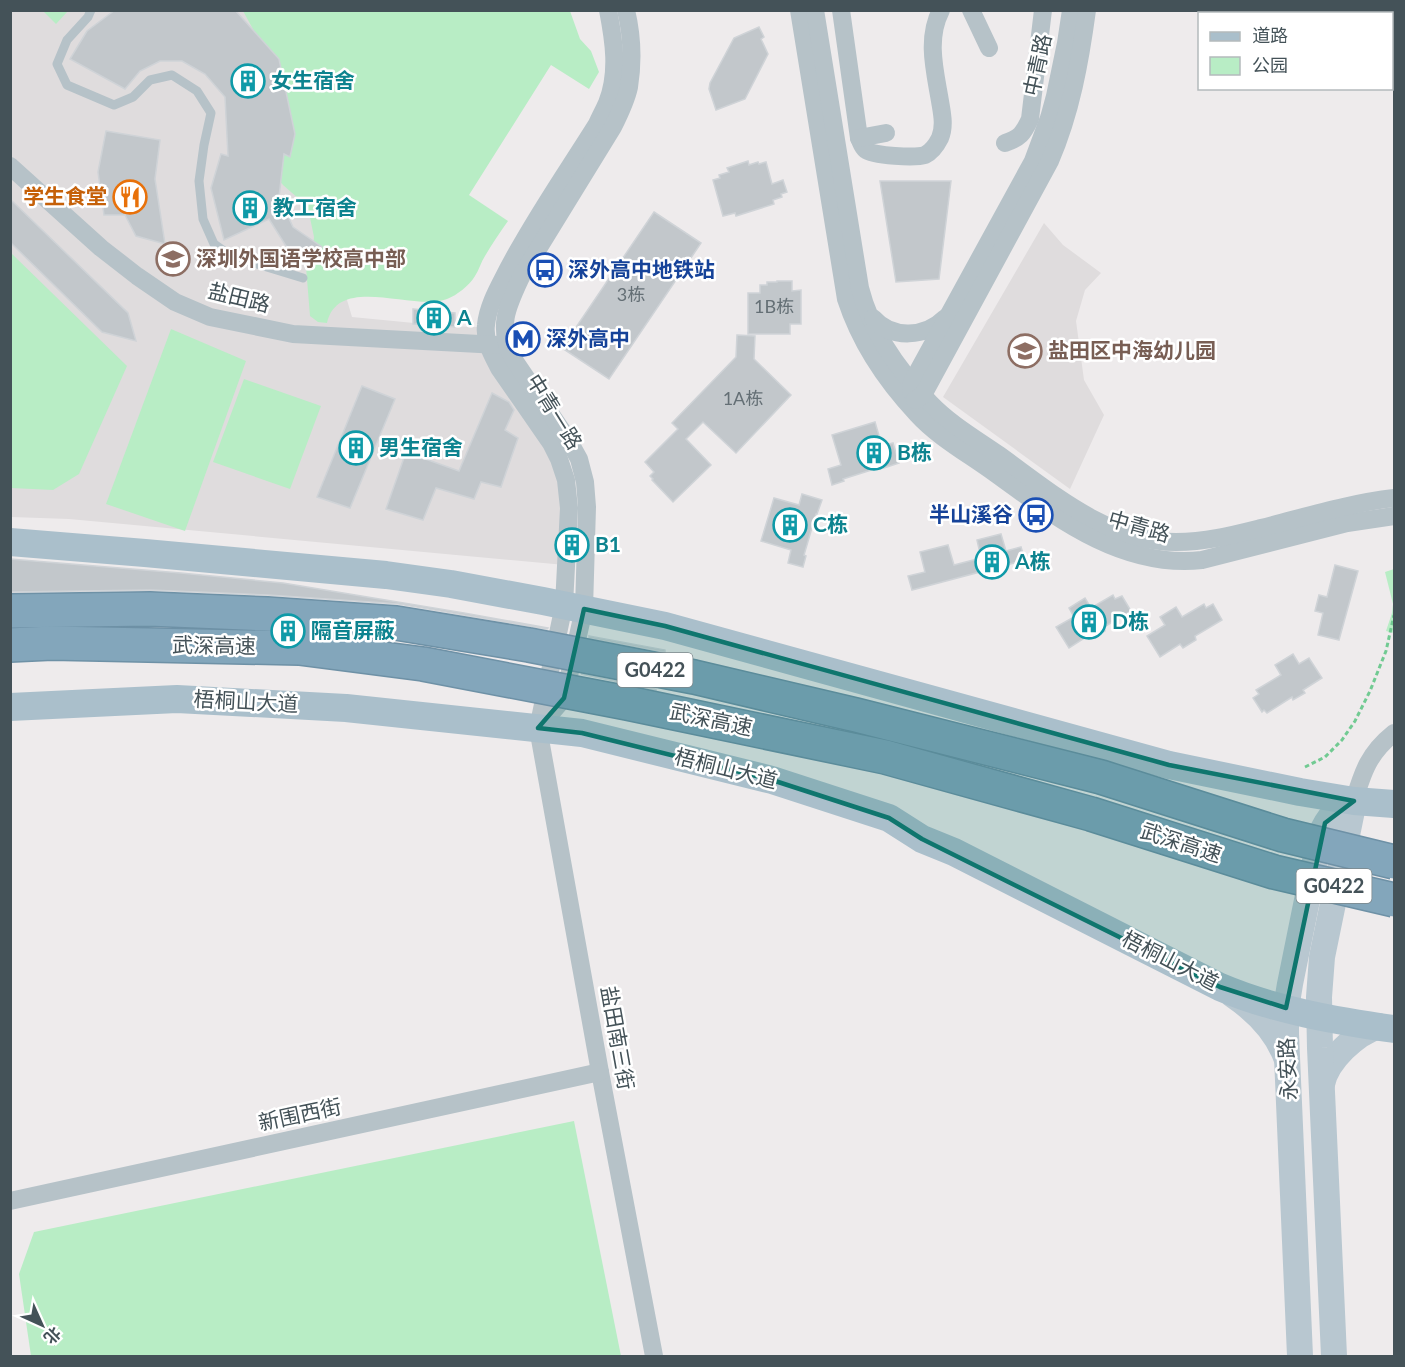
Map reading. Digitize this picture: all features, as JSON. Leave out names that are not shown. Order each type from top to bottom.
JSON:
[{"type":"highway","name":"武深高速","points":[[10,611],[150,609],[267,614],[396,623],[529,645],[694,677],[856,715],[1101,777],[1283,835],[1395,862]]},
{"type":"highway","name":"武深高速","points":[[10,645],[52,643],[299,648],[423,664],[885,756],[1091,814],[1274,872],[1395,900]]},
{"type":"main road","points":[[10,542],[418,579],[574,607],[665,626],[1169,765],[1226,778],[1354,801],[1395,804]]},
{"type":"main road","name":"梧桐山大道","points":[[10,707],[177,699],[346,708],[582,732],[772,780],[889,818],[922,840],[954,852],[1220,987],[1253,1000],[1286,1008],[1387,1027]]},
{"type":"main road","name":"永安路","points":[[1300,1356],[1286,1008],[1320,836],[1330,816],[1354,801]]},
{"type":"main road","name":"永安路","points":[[1334,1356],[1319,983],[1322,957],[1354,801]]},
{"type":"main road","points":[[1220,987],[1244,1003],[1263,1020],[1280,1045],[1288,1065]]},
{"type":"main road","points":[[1322,1084],[1328,1068],[1340,1052],[1363,1034],[1387,1027]]},
{"type":"street","name":"中青一路","points":[[574,607],[569,508],[566,480],[560,459],[551,442],[499,368],[488,345],[486,327],[488,312],[494,296],[525,238],[597,124],[607,103],[614,80],[615,56],[608,10]]},
{"type":"street","name":"中青一路","points":[[574,607],[587,507],[585,482],[579,459],[520,371],[504,336],[510,300],[522,274],[613,128],[623,107],[629,87],[632,56],[626,10]]},
{"type":"street","points":[[808,14],[840,10],[859,138],[865,149],[871,153],[919,156],[926,154],[937,143],[943,123],[933,49],[936,23],[941,10]]},
{"type":"street","points":[[971,10],[989,48]]},
{"type":"street","points":[[1005,143],[1021,135],[1030,119],[1042,10]]},
{"type":"street","name":"中青路","points":[[1071,10],[1059,80],[1041,140],[1020,185],[952,309],[915,394],[919,417],[1070,526],[1112,546],[1142,556],[1173,561],[1202,560],[1347,523],[1395,516]]},
{"type":"street","name":"中青路","points":[[915,394],[1030,199],[1054,152],[1064,127],[1073,93],[1087,10]]},
{"type":"street","points":[[808,14],[864,304],[879,335],[915,394]]},
{"type":"street","points":[[808,14],[846,299],[864,342],[880,368],[915,394]]},
{"type":"street","points":[[859,138],[886,133]]},
{"type":"street","name":"盐田路","points":[[10,166],[101,248],[137,276],[175,302],[210,316],[293,334],[507,345]]},
{"type":"street","points":[[864,304],[882,327],[904,333],[930,328],[942,321],[952,309]]},
{"type":"street","name":"中青路","points":[[915,394],[1056,495],[1108,526],[1140,537],[1164,542],[1219,538],[1344,507],[1395,498]]},
{"type":"street","points":[[538,728],[564,698],[574,607]]},
{"type":"street","name":"盐田南三街","points":[[538,728],[654,1356]]},
{"type":"street","name":"永安路","points":[[1354,801],[1368,761],[1377,748],[1395,733]]},
{"type":"street","name":"新围西街","points":[[10,1201],[600,1072]]},
{"type":"lane","points":[[91,10],[88,17],[67,40],[57,64],[67,85],[114,105],[133,97],[150,80],[172,75],[197,91],[211,113],[199,181],[203,219],[214,244],[231,256],[303,278]]},
{"type":"path","points":[[1305,767],[1325,757],[1356,721],[1386,651],[1395,615]]},
{"type":"highlighted area","points":[[584,609],[665,626],[1169,765],[1354,801],[1325,823],[1286,1008],[1220,987],[922,839],[889,818],[772,780],[582,733],[538,728],[564,698]]},
{"type":"shaded area","name":"深圳外国语学校高中部","points":[[11,11],[262,11],[352,317],[477,327],[573,493],[565,565],[69,519],[11,517]]},
{"type":"shaded area","name":"盐田区中海幼儿园","points":[[1044,223],[1063,245],[1101,273],[1085,290],[1076,321],[1084,380],[1104,415],[1070,489],[943,397]]},
{"type":"green space","points":[[43,11],[68,11],[56,24]]},
{"type":"green space","points":[[243,11],[570,11],[580,39],[591,51],[599,72],[589,89],[551,65],[469,195],[508,221],[466,287],[447,299],[433,302],[379,297],[346,300],[334,308],[327,323],[318,322],[310,316],[306,267],[312,254],[314,237],[309,213],[299,199],[275,175],[259,40]]},
{"type":"green space","points":[[11,253],[127,366],[79,474],[53,490],[11,488]]},
{"type":"green space","points":[[171,329],[246,361],[185,531],[106,504]]},
{"type":"green space","points":[[244,379],[321,406],[290,489],[213,462]]},
{"type":"green space","points":[[1394,569],[1394,633],[1386,631],[1393,604],[1385,572]]},
{"type":"green space","points":[[574,1121],[621,1356],[31,1356],[19,1274],[34,1232]]},
{"type":"building","name":"女生宿舍","points":[[115,10],[235,10],[279,59],[295,134],[290,157],[284,154],[279,197],[293,227],[322,247],[315,263],[286,246],[269,219],[224,240],[211,188],[221,154],[228,156],[225,97],[205,74],[182,61],[160,61],[140,71],[125,89],[70,59],[87,31]]},
{"type":"building","points":[[759,27],[764,37],[761,39],[768,54],[745,99],[716,110],[709,89],[710,83],[734,38]]},
{"type":"building","name":"学生食堂","points":[[106,131],[160,140],[155,179],[165,244],[136,236],[125,215],[104,215],[98,172]]},
{"type":"building","points":[[748,161],[749,165],[766,162],[772,184],[783,180],[787,192],[781,194],[782,197],[773,200],[774,204],[736,216],[735,213],[723,216],[713,180],[729,172],[727,168]]},
{"type":"building","points":[[880,181],[951,181],[939,279],[896,282]]},
{"type":"building","points":[[10,199],[128,313],[136,341],[102,332],[10,242]]},
{"type":"building","points":[[654,212],[701,243],[609,379],[562,348]]},
{"type":"building","points":[[777,281],[792,281],[792,291],[801,290],[801,324],[790,324],[790,334],[748,334],[748,293],[760,293],[760,285]]},
{"type":"building","name":"A","points":[[413,309],[455,313],[455,327],[413,324]]},
{"type":"building","points":[[737,335],[755,336],[754,359],[791,395],[736,453],[703,422],[686,439],[711,465],[673,502],[652,480],[650,476],[654,472],[645,462],[678,429],[672,423],[736,357]]},
{"type":"building","name":"男生宿舍","points":[[362,386],[395,399],[350,508],[317,497]]},
{"type":"building","points":[[492,393],[509,402],[514,410],[505,430],[518,438],[501,487],[481,482],[474,499],[436,488],[423,520],[386,509],[406,452],[459,471]]},
{"type":"building","name":"B栋","points":[[875,422],[882,446],[893,443],[899,463],[843,479],[844,481],[832,485],[828,469],[841,465],[832,435]]},
{"type":"building","name":"C栋","points":[[802,494],[822,500],[804,555],[806,556],[803,567],[788,563],[791,550],[761,541],[774,498],[799,505]]},
{"type":"building","name":"A栋","points":[[1001,534],[1006,551],[1021,547],[1025,560],[912,590],[908,576],[925,572],[920,552],[948,545],[954,565],[981,558],[977,540]]},
{"type":"building","points":[[10,559],[283,583],[548,628],[399,604],[268,595],[150,590],[10,592]]},
{"type":"building","points":[[1335,565],[1358,571],[1339,640],[1318,635],[1323,613],[1315,611],[1319,595],[1327,597]]},
{"type":"building","name":"D栋","points":[[1113,595],[1115,599],[1122,596],[1131,611],[1104,627],[1105,631],[1091,639],[1089,635],[1069,648],[1056,627],[1074,617],[1069,608],[1085,598],[1091,608]]},
{"type":"building","points":[[1204,604],[1206,608],[1213,604],[1222,620],[1195,636],[1196,640],[1183,648],[1180,644],[1160,657],[1147,636],[1165,625],[1160,617],[1176,607],[1182,617]]},
{"type":"building","points":[[589,636],[665,650],[665,652],[589,638]]},
{"type":"building","points":[[1293,654],[1299,664],[1309,658],[1322,678],[1303,690],[1305,693],[1293,700],[1292,697],[1267,713],[1264,710],[1262,712],[1253,698],[1259,694],[1256,690],[1281,675],[1275,665]]},
{"type":"building","points":[[581,674],[656,689],[656,690]]},
{"type":"place","name":"女生宿舍","points":[[248,81]]},
{"type":"place","name":"学生食堂","points":[[130,197]]},
{"type":"place","name":"教工宿舍","points":[[250,208]]},
{"type":"place","name":"深圳外国语学校高中部","points":[[173,259]]},
{"type":"place","name":"深外高中地铁站","points":[[545,270]]},
{"type":"place","name":"A","points":[[434,318]]},
{"type":"place","name":"深外高中","points":[[523,339]]},
{"type":"place","name":"盐田区中海幼儿园","points":[[1025,351]]},
{"type":"place","name":"男生宿舍","points":[[356,448]]},
{"type":"place","name":"B栋","points":[[874,453]]},
{"type":"place","name":"半山溪谷","points":[[1036,515]]},
{"type":"place","name":"C栋","points":[[790,525]]},
{"type":"place","name":"B1","points":[[572,545]]},
{"type":"place","name":"A栋","points":[[992,562]]},
{"type":"place","name":"D栋","points":[[1089,622]]},
{"type":"place","name":"隔音屏蔽","points":[[288,631]]}]
